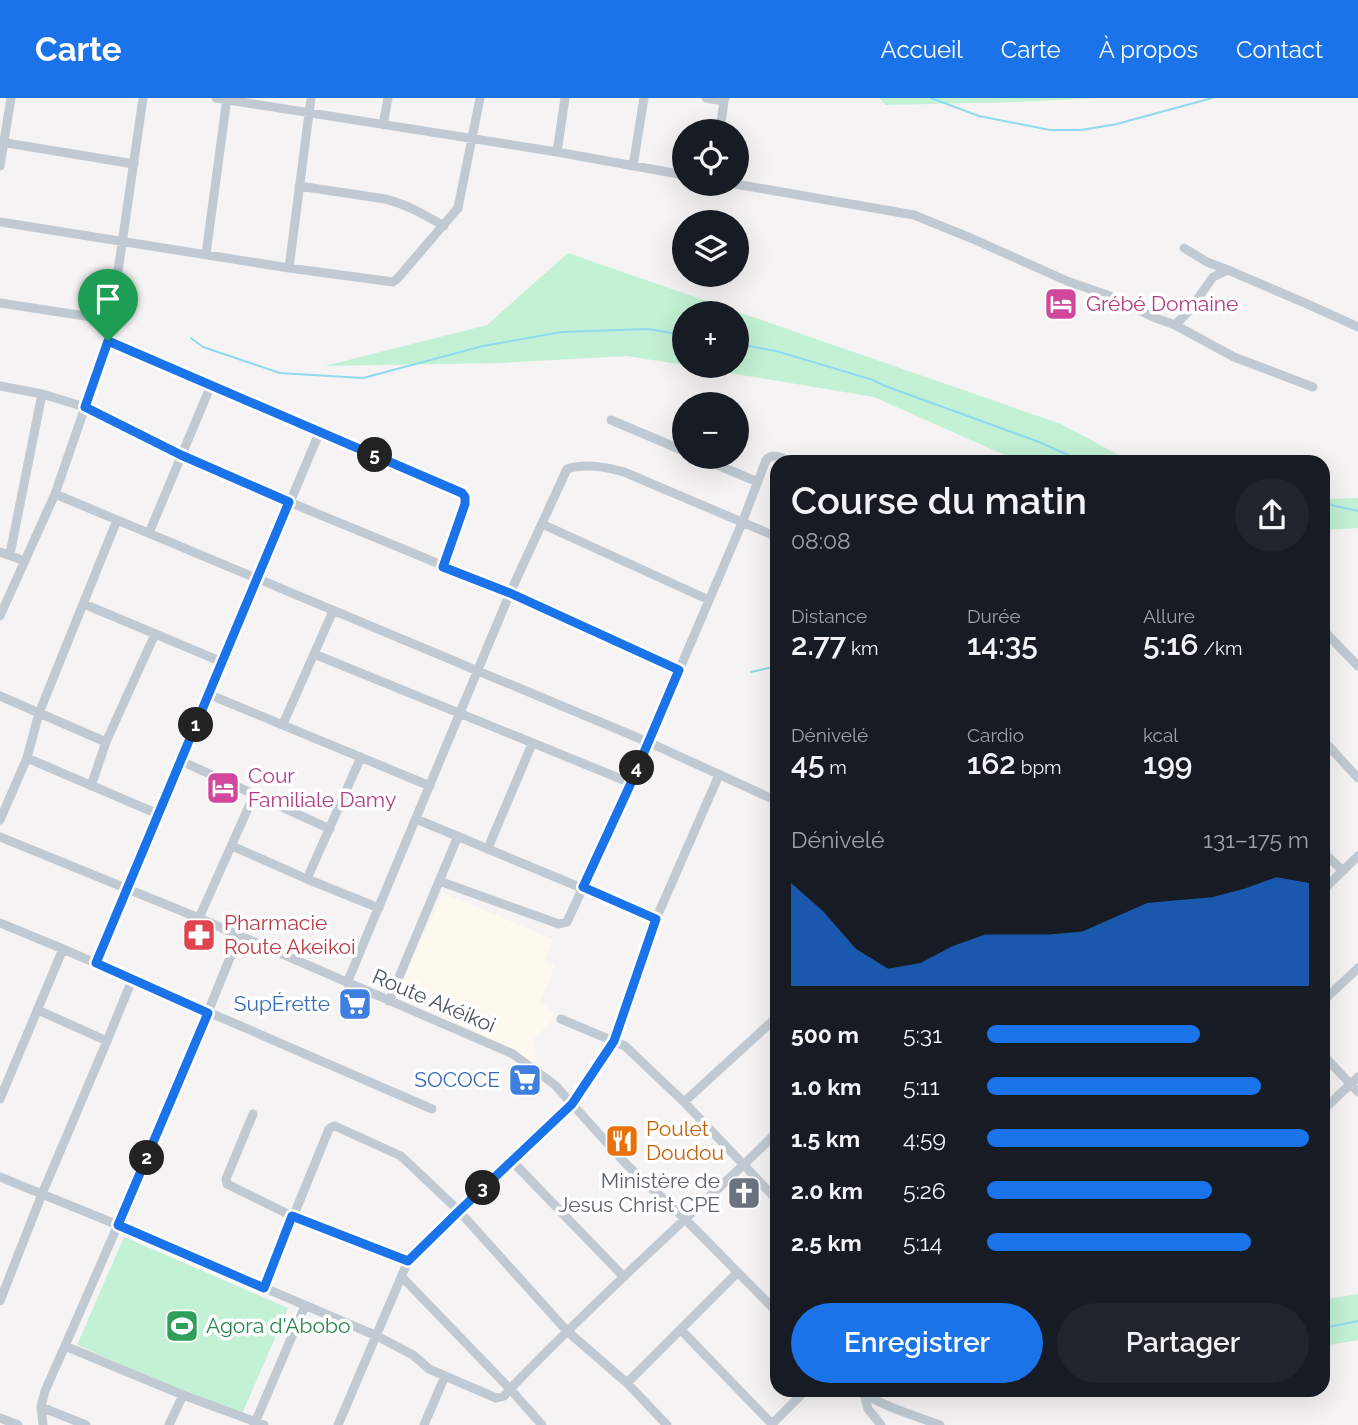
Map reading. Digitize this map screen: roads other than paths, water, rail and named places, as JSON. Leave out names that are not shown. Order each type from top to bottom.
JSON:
[{"type":"street","points":[[0,166],[11,98]]},
{"type":"street","points":[[0,617],[55,494],[108,341],[143,98]]},
{"type":"street","points":[[206,254],[223,98],[672,173]]},
{"type":"street","points":[[289,268],[311,98]]},
{"type":"street","points":[[383,125],[388,98]]},
{"type":"street","points":[[0,222],[393,282],[458,208],[480,98]]},
{"type":"street","points":[[557,152],[565,98]]},
{"type":"street","points":[[634,166],[644,98]]},
{"type":"street","points":[[706,98],[725,99],[722,119]]},
{"type":"street","points":[[2,142],[134,164]]},
{"type":"street","points":[[299,186],[399,202],[444,226]]},
{"type":"street","points":[[749,186],[914,215],[1067,281],[1110,296],[1175,325],[1234,357],[1313,387]]},
{"type":"street","points":[[1184,247],[1207,262],[1358,327]]},
{"type":"street","points":[[1175,325],[1189,311],[1213,277],[1227,270]]},
{"type":"street","points":[[0,303],[111,320]]},
{"type":"street","points":[[108,341],[462,493],[465,504],[443,567]]},
{"type":"street","points":[[149,533],[211,385]]},
{"type":"street","points":[[0,386],[42,394],[85,407],[181,455],[510,593],[679,670]]},
{"type":"street","points":[[25,561],[5,553],[42,394]]},
{"type":"street","points":[[611,420],[672,446]]},
{"type":"street","points":[[96,963],[320,431]]},
{"type":"street","points":[[439,881],[559,924],[566,922],[631,783],[742,523],[766,460],[770,456]]},
{"type":"street","points":[[347,983],[510,593],[567,469],[612,468],[770,534]]},
{"type":"street","points":[[727,469],[758,482]]},
{"type":"street","points":[[55,494],[648,741],[770,798]]},
{"type":"street","points":[[0,820],[27,758],[40,713],[117,520]]},
{"type":"street","points":[[542,524],[709,600]]},
{"type":"street","points":[[84,604],[222,662]]},
{"type":"street","points":[[283,724],[333,611]]},
{"type":"street","points":[[91,786],[106,742],[155,634]]},
{"type":"street","points":[[1330,637],[1358,666]]},
{"type":"street","points":[[314,654],[631,783]]},
{"type":"street","points":[[208,694],[430,786]]},
{"type":"street","points":[[0,696],[106,742]]},
{"type":"street","points":[[488,848],[532,744]]},
{"type":"street","points":[[1330,748],[1358,778]]},
{"type":"street","points":[[307,879],[361,757]]},
{"type":"street","points":[[27,758],[158,814]]},
{"type":"street","points":[[181,761],[330,829]]},
{"type":"street","points":[[338,1425],[408,1261],[572,1104],[614,1041],[656,919],[719,775]]},
{"type":"street","points":[[199,918],[254,795]]},
{"type":"street","points":[[416,819],[656,919]]},
{"type":"street","points":[[388,1001],[458,836]]},
{"type":"street","name":"Route Akéikoi","points":[[0,837],[199,918],[513,1054],[555,1085],[627,1165],[770,1305]]},
{"type":"street","points":[[232,846],[379,908]]},
{"type":"street","points":[[1330,883],[1358,856]]},
{"type":"street","points":[[1330,859],[1343,871]]},
{"type":"street","points":[[0,923],[432,1110]]},
{"type":"street","points":[[43,1425],[41,1407],[45,1391],[118,1225],[239,935]]},
{"type":"street","points":[[0,1100],[3,1082],[38,1010],[63,948]]},
{"type":"street","points":[[1330,994],[1358,968]]},
{"type":"street","points":[[0,1301],[41,1194],[132,980]]},
{"type":"street","points":[[38,1010],[107,1041]]},
{"type":"street","points":[[561,1019],[625,1046],[684,1102],[770,1193]]},
{"type":"street","points":[[684,1102],[770,1023]]},
{"type":"street","points":[[1330,1061],[1354,1080],[1358,1092]]},
{"type":"street","points":[[1330,1103],[1354,1080]]},
{"type":"street","points":[[253,1114],[227,1184],[292,1216],[408,1261]]},
{"type":"street","points":[[264,1288],[329,1129],[335,1126],[396,1153],[459,1211],[567,1331],[627,1383],[667,1425]]},
{"type":"street","points":[[0,1177],[377,1336],[413,1355],[429,1369],[496,1398],[504,1396],[567,1331],[770,1139]]},
{"type":"street","points":[[512,1161],[624,1277]]},
{"type":"street","points":[[627,1383],[737,1273]]},
{"type":"street","points":[[402,1277],[542,1425]]},
{"type":"street","points":[[65,1346],[258,1424],[304,1306]]},
{"type":"street","points":[[681,1330],[771,1425],[799,1397]]},
{"type":"street","points":[[424,1425],[445,1376]]},
{"type":"street","points":[[169,1425],[183,1395]]},
{"type":"street","points":[[863,1397],[868,1409],[881,1425]]},
{"type":"street","points":[[873,1397],[940,1425]]},
{"type":"street","points":[[41,1407],[86,1425]]},
{"type":"street","points":[[0,1418],[18,1425]]},
{"type":"waterway","points":[[931,98],[979,116],[1050,130],[1081,130],[1117,124],[1212,98]]},
{"type":"waterway","points":[[191,338],[203,347],[280,373],[363,378],[483,346],[562,332],[648,329],[672,333]]},
{"type":"waterway","points":[[749,346],[776,351],[873,380],[1068,455]]},
{"type":"waterway","points":[[1330,505],[1358,511]]},
{"type":"waterway","points":[[751,672],[770,668]]},
{"type":"waterway","points":[[1330,1327],[1358,1321]]},
{"type":"place","name":"Grébé Domaine","points":[[1061,304]]},
{"type":"place","name":"Cour Familiale Damy","points":[[223,788]]},
{"type":"place","name":"Pharmacie Route Akeikoi","points":[[199,935]]},
{"type":"place","name":"SupÉrette","points":[[355,1004]]},
{"type":"place","name":"SOCOCE","points":[[525,1080]]},
{"type":"place","name":"Poulet Doudou","points":[[622,1141]]},
{"type":"place","name":"Ministère de Jesus Christ CPE","points":[[744,1193]]},
{"type":"place","name":"Agora d'Abobo","points":[[182,1326]]}]
